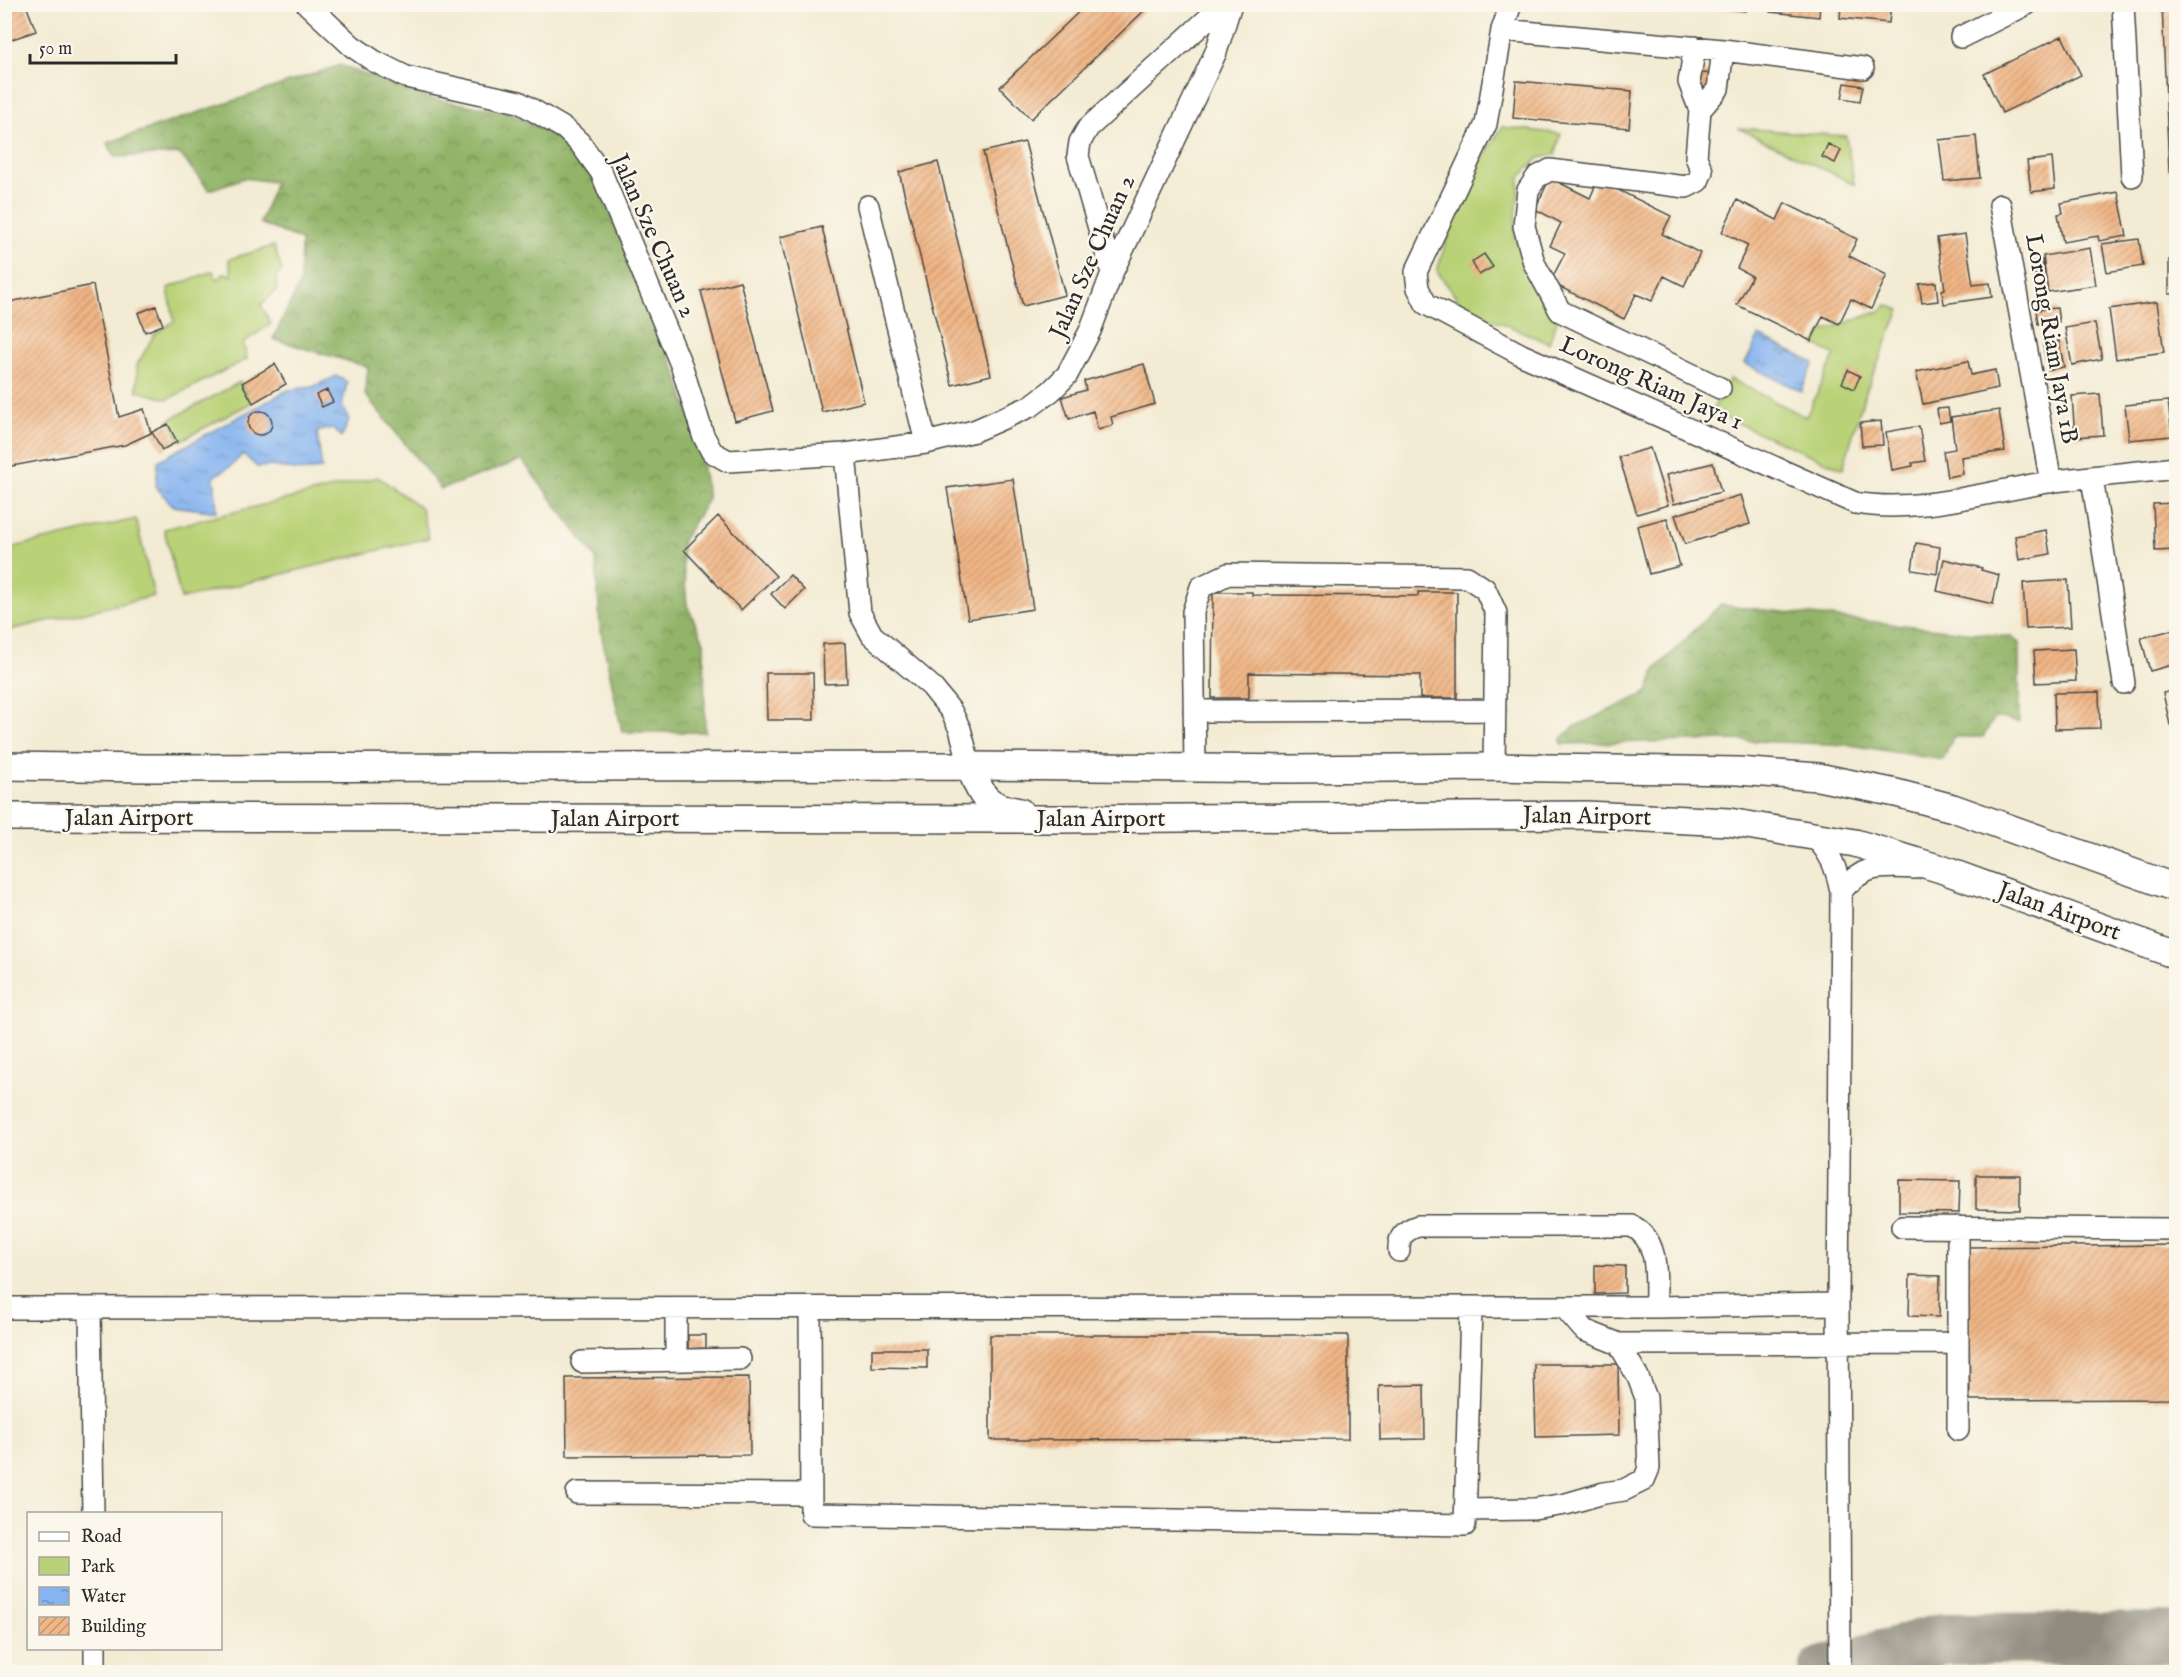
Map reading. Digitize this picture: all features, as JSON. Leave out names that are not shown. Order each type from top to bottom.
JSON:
[{"type":"main road","name":"Jalan Airport","points":[[4,766],[159,768],[970,766],[1195,769],[1494,767],[1738,771],[1818,777],[1896,793],[1953,808],[2176,888]]},
{"type":"main road","points":[[970,766],[982,797],[1002,809],[1057,819]]},
{"type":"main road","name":"Jalan Airport","points":[[4,817],[1057,819],[1586,815],[1729,822],[1855,843],[1941,869],[2176,955]]},
{"type":"street","name":"Jalan Sze Chuan 2","points":[[307,4],[352,46],[374,61],[406,77],[519,102],[566,129],[580,143],[601,172],[682,367],[703,435],[712,452],[728,460],[845,454],[926,443],[974,431],[1031,406],[1051,391],[1066,375],[1090,331],[1112,273],[1216,52],[1231,4]]},
{"type":"street","points":[[1112,273],[1078,156],[1080,142],[1088,128],[1224,4]]},
{"type":"street","name":"Lorong Riam Jaya 1","points":[[1512,4],[1502,30],[1486,124],[1416,272],[1418,288],[1426,304],[1522,355],[1855,503],[1876,507],[1913,506],[2051,482],[2176,468]]},
{"type":"street","points":[[1961,37],[2027,4]]},
{"type":"street","points":[[2123,4],[2132,176]]},
{"type":"street","points":[[1502,30],[1724,50],[1863,68]]},
{"type":"street","points":[[1695,47],[1689,82],[1700,110],[1696,157],[1702,171],[1698,181],[1686,187],[1550,170],[1537,177],[1528,190],[1524,226],[1534,263],[1560,311],[1720,387]]},
{"type":"street","points":[[1700,110],[1718,89],[1724,50]]},
{"type":"street","name":"Lorong Riam Jaya 1B","points":[[2000,205],[2051,482]]},
{"type":"street","points":[[868,206],[926,443]]},
{"type":"street","points":[[845,454],[860,613],[872,635],[931,686],[951,711],[960,729],[970,766]]},
{"type":"street","points":[[2092,478],[2124,683]]},
{"type":"street","points":[[1195,769],[1193,612],[1201,587],[1228,574],[1467,577],[1485,589],[1496,613],[1494,767]]},
{"type":"street","points":[[1194,711],[1494,710]]},
{"type":"street","points":[[1814,836],[1827,850],[1836,868],[1841,891],[1838,1304],[1840,1672]]},
{"type":"street","points":[[1841,891],[1852,878],[1865,870],[1887,867],[1941,869]]},
{"type":"street","points":[[1399,1251],[1402,1234],[1418,1226],[1632,1226],[1642,1231],[1650,1240],[1654,1254],[1656,1307]]},
{"type":"street","points":[[1902,1227],[2176,1229]]},
{"type":"street","points":[[1958,1227],[1958,1430]]},
{"type":"street","points":[[4,1308],[1656,1307],[1838,1304]]},
{"type":"street","points":[[810,1307],[811,1514],[1465,1525],[1471,1307]]},
{"type":"street","points":[[1564,1307],[1584,1330],[1618,1344],[1958,1343]]},
{"type":"street","points":[[90,1309],[93,1512]]},
{"type":"street","points":[[676,1309],[676,1360]]},
{"type":"street","points":[[1466,1510],[1534,1509],[1566,1504],[1604,1492],[1624,1490],[1644,1480],[1649,1468],[1646,1398],[1634,1368],[1618,1344]]},
{"type":"street","points":[[582,1362],[740,1359]]},
{"type":"street","points":[[577,1493],[811,1494]]},
{"type":"street","points":[[95,1650],[95,1672]]},
{"type":"green space","points":[[340,65],[428,98],[512,113],[558,139],[598,185],[676,371],[700,450],[708,499],[681,543],[687,605],[704,642],[705,732],[622,732],[600,627],[596,558],[522,460],[441,489],[365,394],[368,367],[273,339],[300,283],[301,240],[260,223],[275,182],[244,178],[209,190],[180,154],[115,157],[107,143]]},
{"type":"green space","points":[[1502,127],[1561,134],[1555,155],[1539,158],[1520,177],[1514,237],[1557,320],[1549,343],[1463,307],[1437,271],[1460,196]]},
{"type":"green space","points":[[1738,128],[1846,136],[1854,184]]},
{"type":"green space","points":[[274,246],[282,271],[276,276],[277,290],[261,305],[271,324],[243,343],[247,359],[168,399],[137,391],[137,365],[154,335],[174,321],[168,288],[213,271],[217,280],[225,273],[232,276],[229,259]]},
{"type":"green space","points":[[1887,305],[1900,310],[1864,396],[1843,469],[1711,412],[1730,379],[1806,417],[1835,355],[1815,345],[1823,331],[1880,311]]},
{"type":"green space","points":[[240,382],[251,403],[180,441],[169,420]]},
{"type":"green space","points":[[378,477],[421,508],[429,538],[181,599],[164,529]]},
{"type":"green space","points":[[136,519],[154,596],[5,631],[5,549]]},
{"type":"green space","points":[[1720,605],[2011,637],[2019,643],[2019,722],[1995,717],[1983,737],[1953,737],[1943,760],[1851,745],[1730,740],[1562,744],[1561,739],[1574,727],[1648,692],[1655,670]]},
{"type":"water","points":[[1759,336],[1814,363],[1801,391],[1745,364]]},
{"type":"water","points":[[337,376],[347,382],[342,406],[349,419],[342,437],[332,428],[317,432],[322,469],[301,471],[272,466],[257,467],[243,454],[230,467],[214,476],[217,512],[173,506],[156,487],[158,461],[288,390],[312,387]]},
{"type":"building","points":[[1087,4],[1151,4],[1031,119],[1000,87]]},
{"type":"building","points":[[1701,4],[1747,4],[1746,11],[1701,6]]},
{"type":"building","points":[[1771,4],[1820,4],[1819,17],[1770,12]]},
{"type":"building","points":[[1841,4],[1891,4],[1889,23],[1840,18]]},
{"type":"building","points":[[2162,4],[2176,4],[2176,172],[2169,172]]},
{"type":"building","points":[[4,5],[26,5],[36,31],[4,42]]},
{"type":"building","points":[[2062,36],[2081,75],[2002,113],[1984,74]]},
{"type":"building","points":[[1698,72],[1710,74],[1707,91],[1695,90]]},
{"type":"building","points":[[1516,81],[1632,91],[1629,128],[1513,118]]},
{"type":"building","points":[[1845,83],[1863,86],[1860,101],[1842,98]]},
{"type":"building","points":[[1976,136],[1980,178],[1944,181],[1939,140]]},
{"type":"building","points":[[1025,142],[1065,295],[1023,306],[983,152]]},
{"type":"building","points":[[1828,144],[1841,150],[1835,163],[1822,157]]},
{"type":"building","points":[[2052,158],[2055,189],[2031,192],[2027,161]]},
{"type":"building","points":[[938,162],[991,375],[952,385],[899,172]]},
{"type":"building","points":[[1550,178],[1590,198],[1598,180],[1671,216],[1662,234],[1700,253],[1684,286],[1664,276],[1652,301],[1636,294],[1624,319],[1550,282],[1565,253],[1550,246],[1561,223],[1535,209]]},
{"type":"building","points":[[2118,192],[2127,236],[2099,241],[2098,236],[2063,242],[2058,214],[2063,213],[2061,203]]},
{"type":"building","points":[[1737,200],[1777,220],[1785,203],[1857,239],[1849,256],[1887,275],[1871,309],[1851,299],[1839,324],[1823,316],[1811,341],[1737,305],[1752,276],[1737,268],[1748,245],[1722,232]]},
{"type":"building","points":[[822,227],[864,402],[822,412],[780,237]]},
{"type":"building","points":[[1965,234],[1973,285],[1990,283],[1992,297],[1944,304],[1942,290],[1945,289],[1937,238]]},
{"type":"building","points":[[2139,239],[2143,266],[2107,272],[2102,244]]},
{"type":"building","points":[[2090,248],[2096,285],[2048,292],[2043,256]]},
{"type":"building","points":[[1484,254],[1493,267],[1479,275],[1472,262]]},
{"type":"building","points":[[2042,260],[2044,273],[2033,275],[2032,262]]},
{"type":"building","points":[[2169,260],[2176,260],[2176,294],[2169,294]]},
{"type":"building","points":[[740,281],[773,411],[735,421],[701,291]]},
{"type":"building","points":[[1936,282],[1938,301],[1922,303],[1919,284]]},
{"type":"building","points":[[93,285],[119,417],[144,409],[151,433],[125,445],[12,466],[4,459],[4,303]]},
{"type":"building","points":[[2157,302],[2164,352],[2116,359],[2109,309]]},
{"type":"building","points":[[156,306],[163,325],[145,332],[138,313]]},
{"type":"building","points":[[2057,308],[2059,322],[2038,324],[2036,310]]},
{"type":"building","points":[[2095,323],[2102,359],[2072,365],[2065,328]]},
{"type":"building","points":[[2059,341],[2064,367],[2048,370],[2043,345]]},
{"type":"building","points":[[1968,361],[1971,375],[1995,370],[1998,388],[1923,404],[1916,372]]},
{"type":"building","points":[[275,364],[286,384],[253,403],[242,383]]},
{"type":"building","points":[[1144,364],[1155,404],[1111,417],[1113,425],[1098,430],[1093,411],[1069,419],[1062,397],[1086,390],[1084,381]]},
{"type":"building","points":[[1848,370],[1860,376],[1854,389],[1842,383]]},
{"type":"building","points":[[327,390],[333,402],[322,407],[316,395]]},
{"type":"building","points":[[2100,394],[2103,435],[2075,437],[2072,396]]},
{"type":"building","points":[[2168,401],[2172,436],[2129,440],[2125,405]]},
{"type":"building","points":[[1948,408],[1950,421],[1939,423],[1937,409]]},
{"type":"building","points":[[1999,410],[2005,451],[1961,457],[1963,474],[1947,477],[1943,451],[1955,449],[1951,417]]},
{"type":"building","points":[[260,411],[269,414],[272,423],[269,432],[260,435],[251,432],[248,423],[251,414]]},
{"type":"building","points":[[1881,421],[1883,445],[1862,446],[1860,423]]},
{"type":"building","points":[[168,424],[177,442],[162,450],[152,432]]},
{"type":"building","points":[[1919,426],[1925,461],[1892,470],[1886,432]]},
{"type":"building","points":[[1650,448],[1668,505],[1637,514],[1619,457]]},
{"type":"building","points":[[1713,463],[1721,492],[1674,504],[1666,475]]},
{"type":"building","points":[[1013,479],[1033,609],[968,619],[947,488]]},
{"type":"building","points":[[1741,495],[1750,524],[1685,544],[1675,515]]},
{"type":"building","points":[[2176,503],[2176,550],[2155,551],[2153,504]]},
{"type":"building","points":[[718,516],[776,576],[741,610],[684,550]]},
{"type":"building","points":[[1667,518],[1680,566],[1649,574],[1637,526]]},
{"type":"building","points":[[2046,530],[2050,554],[2019,560],[2015,536]]},
{"type":"building","points":[[1916,543],[1940,547],[1937,574],[1912,570]]},
{"type":"building","points":[[1944,559],[1982,568],[1981,570],[1999,575],[1993,604],[1937,591]]},
{"type":"building","points":[[790,575],[804,590],[785,609],[771,594]]},
{"type":"building","points":[[2068,580],[2071,627],[2026,629],[2023,583]]},
{"type":"building","points":[[1213,592],[1252,592],[1252,595],[1418,596],[1418,592],[1457,592],[1457,698],[1420,698],[1420,675],[1249,673],[1249,698],[1212,698]]},
{"type":"building","points":[[2176,629],[2176,664],[2150,671],[2141,638]]},
{"type":"building","points":[[845,643],[847,683],[824,684],[823,644]]},
{"type":"building","points":[[2074,649],[2076,681],[2036,683],[2034,651]]},
{"type":"building","points":[[766,673],[813,673],[814,720],[767,720]]},
{"type":"building","points":[[2176,690],[2176,724],[2170,725],[2163,693]]},
{"type":"building","points":[[2099,692],[2100,728],[2055,729],[2054,693]]},
{"type":"building","points":[[1976,1175],[2020,1175],[2020,1210],[1976,1209]]},
{"type":"building","points":[[1899,1180],[1960,1181],[1959,1213],[1899,1212]]},
{"type":"building","points":[[2176,1245],[2176,1399],[1970,1400],[1968,1247]]},
{"type":"building","points":[[1595,1265],[1625,1266],[1625,1293],[1595,1294]]},
{"type":"building","points":[[1910,1275],[1940,1276],[1939,1317],[1909,1316]]},
{"type":"building","points":[[688,1335],[706,1335],[706,1348],[688,1349]]},
{"type":"building","points":[[990,1335],[1348,1335],[1348,1439],[990,1440]]},
{"type":"building","points":[[872,1349],[927,1349],[927,1368],[872,1367]]},
{"type":"building","points":[[1534,1364],[1618,1364],[1619,1435],[1536,1437]]},
{"type":"building","points":[[749,1377],[750,1455],[567,1456],[566,1378]]},
{"type":"building","points":[[1424,1385],[1425,1439],[1380,1440],[1379,1386]]},
{"type":"taxiway","points":[[1824,1672],[1943,1639],[2176,1638]]}]
